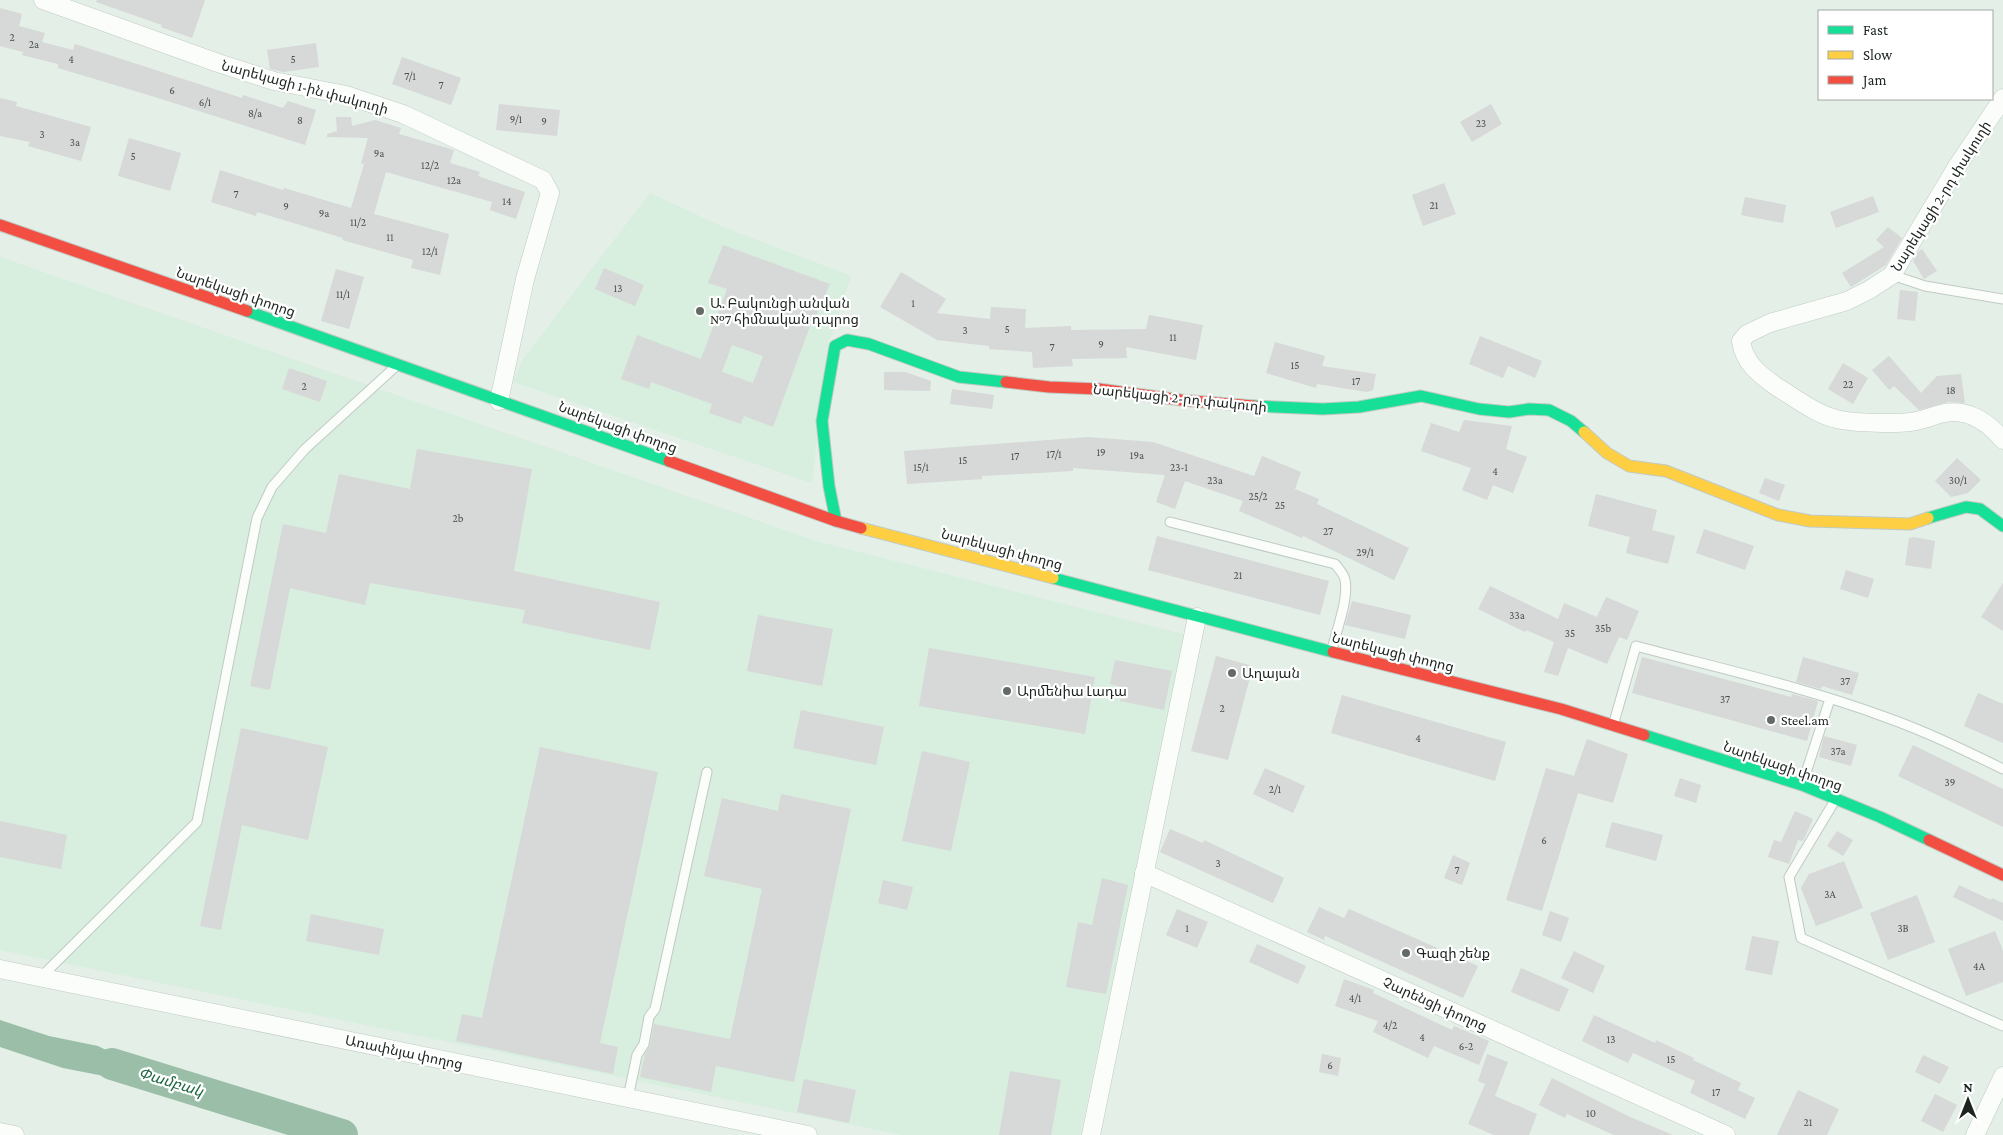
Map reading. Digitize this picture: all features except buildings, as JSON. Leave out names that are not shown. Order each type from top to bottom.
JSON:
[{"type":"main road","name":"Նարեկացի փողոց","points":[[0,225],[398,364],[836,521],[1331,652],[1561,709],[1802,786],[1880,817],[2003,875]]},
{"type":"main road","name":"Նարեկացի 2-րդ փակուղի","points":[[836,521],[829,486],[822,421],[835,346],[847,340],[869,344],[959,377],[1048,387],[1099,389],[1181,400],[1280,408],[1359,407],[1421,396],[1479,410],[1509,412],[1529,409],[1549,410],[1571,421],[1607,453],[1629,466],[1666,471],[1778,515],[1810,520],[1910,524],[1966,507],[1980,509],[2003,526]]},
{"type":"street","name":"Նարեկացի 1-ին փակուղի","points":[[43,0],[218,63],[274,81],[346,95],[403,114],[543,180],[550,193],[525,279],[499,401]]},
{"type":"street","name":"Նարեկացի 2-րդ փակուղի","points":[[2003,98],[1958,165],[1892,275],[1847,301],[1770,323],[1747,334],[1741,341],[1742,352],[1749,365],[1770,382],[1824,415],[1842,420],[1909,422],[1954,412],[1970,414],[1995,430],[2003,440]]},
{"type":"street","points":[[1091,1135],[1197,617]]},
{"type":"street","name":"Չարենցի փողոց","points":[[1144,873],[1726,1135]]},
{"type":"street","name":"Առափնյա փողոց","points":[[0,969],[808,1135]]},
{"type":"street","points":[[1976,1135],[2003,1076]]},
{"type":"street","points":[[0,1132],[15,1135]]},
{"type":"lane","points":[[1892,275],[1925,286],[2003,298]]},
{"type":"lane","points":[[41,977],[197,822],[257,518],[272,487],[305,450],[398,364]]},
{"type":"lane","points":[[1170,522],[1335,564],[1342,571],[1346,593],[1331,652]]},
{"type":"lane","points":[[1612,726],[1636,646],[1830,699],[1893,720],[1952,744],[2003,769]]},
{"type":"lane","points":[[1802,786],[1830,699]]},
{"type":"lane","points":[[628,1098],[637,1055],[644,1044],[649,1017],[655,1009],[707,772]]},
{"type":"lane","points":[[1836,799],[1789,877],[1801,938],[2003,1026]]},
{"type":"shaded area","name":"Ա. Բակունցի անվան №7 հիմնական դպրոց","points":[[650,193],[723,227],[851,276],[828,345],[812,483],[513,382],[523,359]]},
{"type":"shaded area","points":[[0,257],[819,542],[1187,635],[1080,1135],[902,1135],[0,950]]},
{"type":"shaded area","points":[[0,1020],[49,1036],[98,1046],[142,1068],[155,1078],[183,1086],[220,1102],[258,1101],[279,1105],[289,1111],[323,1121],[357,1135],[293,1135],[229,1112],[199,1107],[153,1089],[114,1078],[63,1068],[0,1047]]},
{"type":"waterway","name":"Փամբակ","points":[[112,1064],[342,1135]]},
{"type":"traffic: fast","points":[[247,311],[669,461]]},
{"type":"traffic: fast","points":[[836,521],[829,486],[822,421],[835,346],[847,340],[869,344],[959,377],[1006,382]]},
{"type":"traffic: fast","points":[[1254,406],[1323,409],[1359,407],[1421,396],[1479,409],[1509,412],[1529,409],[1549,410],[1571,421],[1584,432]]},
{"type":"traffic: fast","points":[[1928,518],[1966,507],[1980,509],[2003,526]]},
{"type":"traffic: fast","points":[[1053,578],[1333,652]]},
{"type":"traffic: fast","points":[[1644,735],[1802,785],[1880,817],[1929,840]]},
{"type":"traffic: slow","points":[[1584,432],[1607,453],[1629,466],[1666,471],[1778,515],[1810,521],[1910,524],[1928,518]]},
{"type":"traffic: slow","points":[[861,528],[1053,578]]},
{"type":"traffic: jam","points":[[0,225],[247,311]]},
{"type":"traffic: jam","points":[[1006,382],[1049,387],[1099,389],[1181,400],[1254,406]]},
{"type":"traffic: jam","points":[[669,461],[836,521],[861,528]]},
{"type":"traffic: jam","points":[[1333,652],[1561,709],[1644,735]]},
{"type":"traffic: jam","points":[[1929,840],[2003,875]]},
{"type":"place","name":"Ա. Բակունցի անվան №7 հիմնական դպրոց","points":[[700,311]]},
{"type":"place","name":"Աղայան","points":[[1232,673]]},
{"type":"place","name":"Արմենիա Լադա","points":[[1007,691]]},
{"type":"place","name":"Steel.am","points":[[1771,720]]},
{"type":"place","name":"Գազի շենք","points":[[1406,953]]}]
